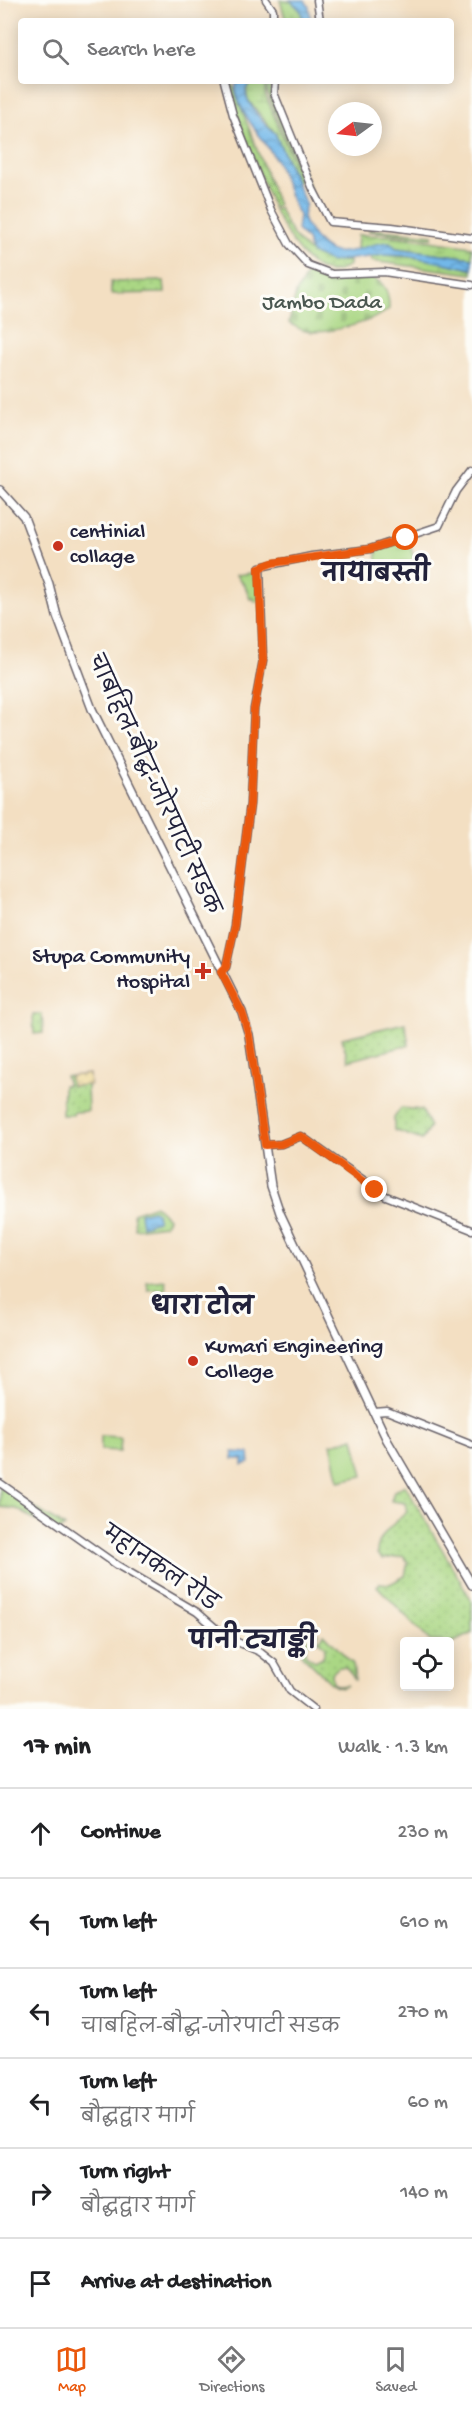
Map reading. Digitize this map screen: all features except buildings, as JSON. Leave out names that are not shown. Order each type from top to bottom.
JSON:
[{"type":"main road","points":[[266,0],[273,10],[273,18]]},
{"type":"main road","points":[[317,0],[320,18]]},
{"type":"main road","points":[[225,84],[233,115],[271,210],[289,244],[308,265],[332,274],[384,272],[472,285]]},
{"type":"main road","points":[[274,84],[278,103],[313,189],[330,222],[392,227],[472,238]]},
{"type":"main road","points":[[221,972],[226,967],[235,925],[251,799],[254,710],[263,652],[259,568],[264,564],[370,549],[439,526],[456,491],[472,470]]},
{"type":"main road","name":"चाबहिल-बौद्ध-जोरपाटी सडक","points":[[1,492],[24,517],[60,625],[92,709],[242,1012],[249,1035],[271,1186],[284,1221],[387,1440],[472,1585]]},
{"type":"main road","points":[[265,1145],[281,1144],[301,1136],[386,1196],[472,1230]]},
{"type":"main road","points":[[374,1412],[387,1411],[472,1445]]},
{"type":"main road","name":"महानकल रोड","points":[[0,1483],[66,1527],[117,1565],[197,1612],[226,1637],[260,1652],[274,1663],[290,1691],[313,1709]]},
{"type":"green space","points":[[280,0],[293,2],[301,11],[302,18],[285,18]]},
{"type":"green space","points":[[228,84],[232,84],[278,205],[273,208],[234,108]]},
{"type":"green space","points":[[250,84],[265,84],[265,94],[301,180],[297,182],[275,133],[248,100],[246,89]]},
{"type":"green space","points":[[267,84],[271,84],[270,89],[310,189],[307,190],[267,92]]},
{"type":"green space","points":[[279,208],[290,230],[304,247],[324,258],[349,261],[349,265],[337,271],[325,271],[314,265],[303,256],[286,232],[274,210]]},
{"type":"green space","points":[[369,229],[433,235],[432,238],[369,231]]},
{"type":"green space","points":[[358,235],[394,236],[472,247],[472,258],[396,248],[385,243],[357,250]]},
{"type":"green space","points":[[383,255],[422,258],[472,269],[472,274],[371,261],[371,257]]},
{"type":"green space","name":"Jambo Dada","points":[[308,272],[325,277],[359,276],[377,280],[384,286],[388,295],[389,309],[361,323],[337,329],[315,332],[300,329],[289,323],[296,293]]},
{"type":"green space","points":[[164,281],[165,293],[111,294],[111,282]]},
{"type":"green space","points":[[400,541],[401,546],[410,545],[415,562],[402,562],[376,575],[377,550]]},
{"type":"green space","points":[[258,572],[259,601],[255,602],[254,598],[250,599],[245,586],[236,575]]},
{"type":"green space","points":[[33,1014],[42,1014],[43,1033],[34,1034]]},
{"type":"green space","points":[[405,1023],[409,1045],[348,1061],[342,1038]]},
{"type":"green space","points":[[65,1076],[70,1076],[71,1086],[87,1085],[88,1111],[62,1115],[63,1085],[68,1085]]},
{"type":"green space","points":[[401,1108],[422,1110],[430,1127],[422,1140],[394,1130],[394,1118]]},
{"type":"green space","points":[[155,1205],[168,1218],[165,1225],[135,1229],[133,1213]]},
{"type":"green space","points":[[165,1280],[166,1289],[148,1290],[147,1282]]},
{"type":"green space","points":[[101,1436],[121,1437],[120,1451],[101,1450]]},
{"type":"green space","points":[[354,1438],[363,1476],[339,1481],[331,1444]]},
{"type":"green space","points":[[405,1485],[472,1603],[472,1633],[454,1642],[454,1637],[426,1637],[377,1586],[380,1583],[390,1584],[405,1576],[408,1562],[403,1556],[382,1559],[377,1554],[383,1536],[407,1512],[405,1503],[391,1501],[394,1491]]},
{"type":"green space","points":[[0,1486],[65,1527],[56,1532],[17,1509],[0,1507]]},
{"type":"green space","points":[[319,1633],[318,1641],[311,1641],[306,1645],[306,1655],[315,1661],[323,1657],[325,1647],[319,1641],[324,1634],[353,1664],[355,1679],[345,1667],[339,1667],[332,1673],[333,1683],[339,1686],[348,1685],[340,1688],[333,1685],[302,1655],[302,1648],[306,1641]]},
{"type":"sand","points":[[89,1074],[90,1085],[71,1086],[70,1076]]},
{"type":"water","points":[[290,0],[305,0],[311,18],[302,18],[301,11]]},
{"type":"water","points":[[237,84],[250,84],[246,89],[248,100],[261,119],[275,133],[306,205],[304,221],[319,243],[337,252],[346,252],[390,242],[396,248],[472,258],[472,269],[410,256],[383,255],[331,262],[311,253],[307,240],[297,230],[299,215],[277,162],[242,109]]},
{"type":"water","points":[[153,1210],[157,1213],[157,1221],[142,1226],[140,1213]]},
{"type":"water","points":[[233,1452],[249,1453],[250,1463],[243,1465],[243,1459],[232,1459]]},
{"type":"place","name":"centinial collage","points":[[58,546]]},
{"type":"place","name":"Stupa Community Hospital","points":[[203,971]]},
{"type":"place","name":"Kumari Engineering College","points":[[193,1361]]},
{"type":"district","name":"नायाबस्ती","points":[[376,576]]},
{"type":"district","name":"धारा टोल","points":[[202,1309]]},
{"type":"district","name":"पानी ट्याङ्की","points":[[253,1643]]},
{"type":"route","points":[[375,1190],[301,1136],[297,1135],[281,1144],[265,1145],[249,1035],[242,1012],[221,972],[226,967],[235,925],[251,799],[254,710],[263,660],[259,568],[264,564],[370,549],[406,538]]}]
